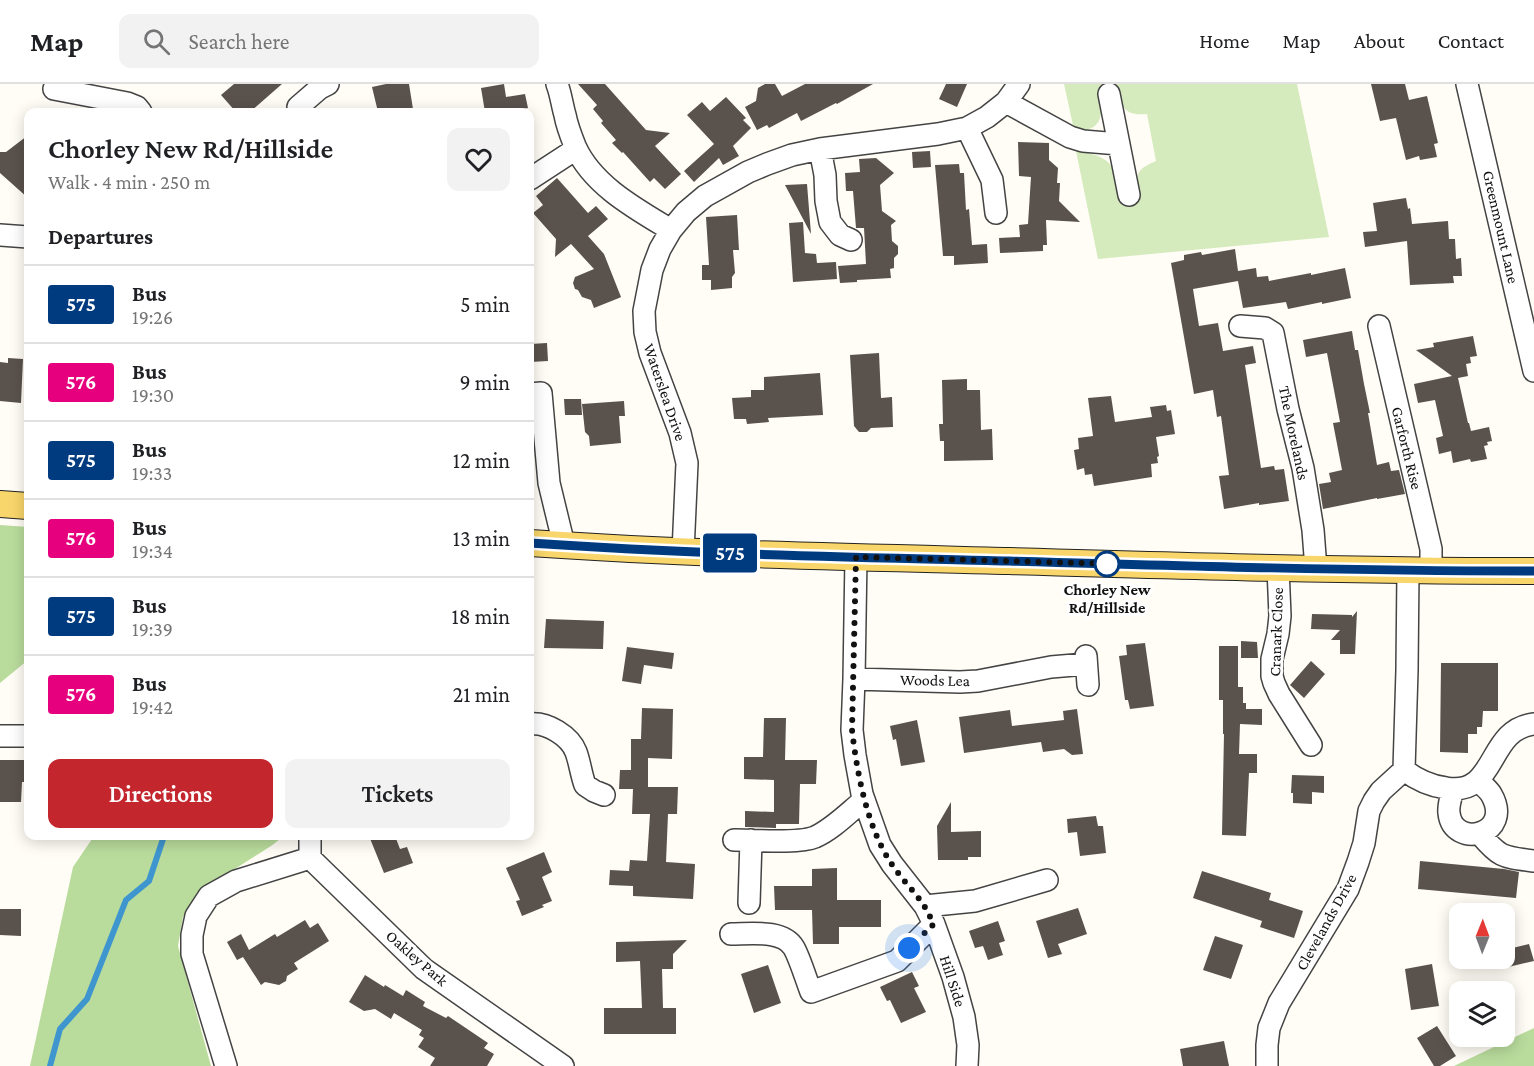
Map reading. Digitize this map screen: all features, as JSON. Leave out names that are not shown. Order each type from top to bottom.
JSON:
[{"type":"main road","points":[[0,504],[24,506]]},
{"type":"main road","points":[[534,543],[683,552],[856,557],[1316,569],[1534,571]]},
{"type":"street","points":[[557,84],[576,149],[597,177],[626,202],[670,230]]},
{"type":"street","name":"Waterslea Drive","points":[[683,552],[687,463],[680,433],[650,353],[645,332],[647,289],[660,249],[670,230],[705,196],[767,164],[820,149],[938,134],[967,128],[987,117],[1006,102],[1019,84]]},
{"type":"street","name":"Greenmount Lane","points":[[1467,84],[1534,371]]},
{"type":"street","points":[[54,89],[127,103],[138,108]]},
{"type":"street","points":[[298,107],[326,92]]},
{"type":"street","points":[[1109,94],[1129,195]]},
{"type":"street","points":[[1006,102],[1070,137],[1083,141],[1119,144]]},
{"type":"street","points":[[967,128],[999,178],[996,213]]},
{"type":"street","points":[[534,176],[576,149]]},
{"type":"street","points":[[820,149],[830,222],[840,235],[852,240]]},
{"type":"street","points":[[0,235],[24,237]]},
{"type":"street","name":"The Morelands","points":[[1240,326],[1265,328],[1274,333],[1288,409],[1303,468],[1313,530],[1316,569]]},
{"type":"street","name":"Garforth Rise","points":[[1379,326],[1431,549],[1420,571]]},
{"type":"street","points":[[534,394],[541,393],[549,483],[564,545]]},
{"type":"street","name":"Hill Side","points":[[856,557],[852,730],[864,800],[880,845],[929,915],[953,977],[964,1017],[968,1044],[967,1066]]},
{"type":"street","name":"Cranark Close","points":[[1278,568],[1280,616],[1272,659],[1272,676],[1279,694],[1304,721],[1311,745]]},
{"type":"street","points":[[1420,571],[1407,670],[1404,770],[1416,780],[1435,786],[1453,790],[1469,786],[1482,777],[1504,740],[1514,730],[1534,724]]},
{"type":"street","name":"Woods Lea","points":[[854,679],[960,682],[978,681],[1032,669],[1087,668]]},
{"type":"street","points":[[534,724],[551,727],[572,744],[576,753],[580,794],[594,791],[604,795]]},
{"type":"street","points":[[0,736],[24,736]]},
{"type":"street","name":"Clevelands Drive","points":[[1268,1066],[1269,1028],[1279,1003],[1348,889],[1364,843],[1369,811],[1374,801],[1381,791],[1404,770]]},
{"type":"street","points":[[1453,790],[1449,814],[1452,823],[1459,831],[1469,835],[1480,834],[1490,829],[1495,821],[1496,811],[1490,793],[1478,780]]},
{"type":"street","points":[[749,903],[743,840],[813,838],[864,800]]},
{"type":"street","points":[[1480,834],[1499,854],[1534,861]]},
{"type":"street","points":[[226,1066],[192,954],[192,935],[196,916],[209,896],[236,881],[310,858],[310,840]]},
{"type":"street","name":"Oakley Park","points":[[310,858],[424,969],[563,1066]]},
{"type":"street","points":[[731,934],[771,935],[785,939],[793,947],[811,992],[897,961],[929,915],[1046,880]]},
{"type":"green space","points":[[1064,84],[1297,84],[1329,237],[1098,259],[1076,151],[1099,157],[1112,166],[1123,203],[1140,201],[1137,186],[1139,172],[1156,161],[1147,114],[1132,113],[1124,108],[1117,85],[1100,88],[1101,112],[1097,124],[1092,128],[1074,130]]},
{"type":"green space","points":[[0,525],[24,527],[24,663],[0,683]]},
{"type":"green space","points":[[91,840],[279,840],[197,893],[183,917],[178,946],[211,1066],[30,1066],[73,867]]},
{"type":"green space","points":[[1534,1028],[1534,1066],[1454,1066],[1494,1047],[1515,1047],[1515,1037]]},
{"type":"building","points":[[234,84],[282,84],[255,108],[232,108],[221,95]]},
{"type":"building","points":[[386,84],[409,84],[413,108],[377,108],[372,87]]},
{"type":"building","points":[[504,84],[506,97],[525,94],[528,108],[484,108],[481,88]]},
{"type":"building","points":[[578,84],[605,84],[646,130],[670,133],[655,146],[681,174],[665,189],[654,178],[650,182],[612,143],[616,140],[601,123],[603,121],[593,109],[597,105]]},
{"type":"building","points":[[765,84],[775,84],[782,96],[805,84],[873,84],[801,121],[797,113],[769,128],[767,125],[757,130],[745,107],[756,101],[758,88]]},
{"type":"building","points":[[946,84],[967,84],[957,107],[939,99]]},
{"type":"building","points":[[1371,84],[1405,84],[1409,100],[1427,96],[1438,143],[1434,144],[1437,157],[1420,160],[1419,156],[1406,160],[1396,118],[1380,121]]},
{"type":"building","points":[[726,97],[746,118],[743,120],[751,128],[733,146],[739,156],[723,165],[719,158],[694,182],[684,171],[714,144],[687,115],[702,102],[710,111]]},
{"type":"building","points":[[24,138],[24,194],[0,173],[0,152],[6,152]]},
{"type":"building","points":[[1018,142],[1049,143],[1049,160],[1058,168],[1059,201],[1080,222],[1046,220],[1047,245],[1043,245],[1043,251],[1000,253],[999,238],[1020,237],[1019,225],[1028,224],[1031,177],[1019,176]]},
{"type":"building","points":[[930,151],[931,167],[913,168],[912,152]]},
{"type":"building","points":[[876,158],[894,173],[880,185],[882,211],[896,221],[891,225],[892,241],[898,246],[894,268],[890,269],[891,278],[840,283],[838,266],[866,264],[864,228],[856,228],[853,191],[846,191],[845,173],[860,172],[859,159]]},
{"type":"building","points":[[959,164],[960,173],[964,173],[966,210],[969,209],[972,245],[987,244],[988,263],[954,265],[954,256],[943,256],[935,165]]},
{"type":"building","points":[[557,178],[588,213],[596,206],[608,219],[588,236],[604,254],[621,297],[594,308],[591,300],[582,297],[575,289],[573,283],[575,277],[594,269],[571,244],[555,257],[556,239],[534,214],[543,205],[536,196]]},
{"type":"building","points":[[807,184],[811,234],[785,185]]},
{"type":"building","points":[[1406,198],[1412,224],[1448,221],[1449,239],[1455,239],[1456,259],[1461,258],[1462,276],[1453,276],[1454,283],[1410,285],[1407,241],[1365,247],[1363,232],[1377,231],[1373,203]]},
{"type":"building","points":[[737,215],[739,250],[733,250],[735,273],[732,277],[732,288],[711,290],[711,280],[702,280],[702,265],[709,265],[706,217]]},
{"type":"building","points":[[803,222],[805,253],[816,254],[817,263],[836,262],[837,279],[793,282],[789,223]]},
{"type":"building","points":[[1235,249],[1238,271],[1256,268],[1257,277],[1268,276],[1269,281],[1345,268],[1351,298],[1288,309],[1286,302],[1243,308],[1238,281],[1193,289],[1199,326],[1218,323],[1223,351],[1253,346],[1256,363],[1245,365],[1261,468],[1274,466],[1275,470],[1284,469],[1289,501],[1224,509],[1219,476],[1229,475],[1221,416],[1217,417],[1213,390],[1194,394],[1171,263],[1184,260],[1184,255],[1201,252],[1202,255]]},
{"type":"building","points":[[1352,331],[1370,413],[1368,413],[1377,465],[1389,462],[1391,471],[1399,470],[1405,494],[1323,509],[1319,484],[1331,482],[1329,473],[1342,470],[1333,423],[1340,422],[1327,353],[1306,357],[1303,340]]},
{"type":"building","points":[[1473,336],[1477,356],[1470,357],[1471,363],[1466,364],[1468,376],[1458,378],[1471,431],[1489,427],[1492,441],[1487,442],[1488,445],[1484,446],[1487,459],[1471,462],[1470,459],[1453,463],[1451,451],[1439,454],[1436,438],[1443,436],[1435,400],[1418,403],[1414,384],[1452,376],[1416,350],[1434,347],[1433,343]]},
{"type":"building","points":[[547,343],[548,361],[534,362],[534,344]]},
{"type":"building","points":[[879,353],[881,398],[892,397],[893,427],[871,428],[867,432],[859,432],[854,426],[850,355]]},
{"type":"building","points":[[8,358],[23,359],[21,403],[0,401],[0,362],[8,363]]},
{"type":"building","points":[[820,373],[823,415],[768,418],[769,422],[747,424],[746,419],[734,419],[732,398],[751,397],[751,390],[764,390],[764,377]]},
{"type":"building","points":[[967,379],[967,390],[980,390],[981,430],[992,429],[993,460],[944,461],[944,441],[940,441],[939,424],[943,424],[942,380]]},
{"type":"building","points":[[1111,396],[1115,422],[1152,417],[1150,407],[1166,405],[1167,411],[1171,410],[1175,434],[1156,437],[1159,456],[1157,457],[1158,463],[1151,464],[1152,477],[1094,486],[1092,474],[1085,475],[1084,468],[1077,470],[1074,450],[1079,449],[1078,438],[1093,436],[1088,398]]},
{"type":"building","points":[[564,399],[581,399],[582,415],[565,415]]},
{"type":"building","points":[[624,401],[625,416],[619,416],[621,443],[590,446],[589,436],[585,432],[582,404]]},
{"type":"building","points":[[1357,611],[1355,654],[1340,654],[1340,640],[1331,640],[1340,630],[1311,629],[1312,614],[1352,615],[1352,617]]},
{"type":"building","points":[[546,619],[604,621],[603,649],[544,648]]},
{"type":"building","points":[[1241,641],[1257,642],[1258,658],[1241,658]]},
{"type":"building","points":[[1145,643],[1154,706],[1130,709],[1128,700],[1125,700],[1119,656],[1127,655],[1126,645]]},
{"type":"building","points":[[1219,646],[1238,646],[1238,687],[1243,687],[1243,703],[1246,703],[1246,709],[1262,709],[1262,725],[1240,724],[1239,754],[1257,754],[1257,773],[1249,773],[1246,836],[1222,835],[1224,734],[1223,700],[1219,700]]},
{"type":"building","points":[[627,647],[674,653],[672,669],[644,665],[641,684],[622,681]]},
{"type":"building","points":[[1311,661],[1325,674],[1304,698],[1290,685]]},
{"type":"building","points":[[1441,663],[1498,663],[1498,711],[1483,711],[1482,727],[1477,727],[1477,734],[1468,734],[1468,753],[1440,752]]},
{"type":"building","points":[[642,708],[673,709],[672,759],[648,758],[648,787],[678,787],[677,814],[668,814],[666,862],[695,864],[693,899],[633,896],[633,886],[609,885],[610,870],[629,871],[630,860],[647,861],[650,814],[632,814],[633,789],[619,789],[620,770],[631,770],[631,739],[641,739]]},
{"type":"building","points":[[1077,709],[1083,754],[1072,755],[1064,749],[1043,752],[1041,742],[964,753],[959,717],[1010,710],[1012,726],[1064,720],[1063,711]]},
{"type":"building","points":[[764,718],[786,718],[785,760],[817,760],[816,784],[800,784],[799,824],[776,824],[776,828],[745,827],[745,811],[774,812],[774,780],[744,779],[744,757],[763,757]]},
{"type":"building","points":[[917,720],[925,762],[901,766],[896,739],[893,740],[890,726]]},
{"type":"building","points":[[0,760],[24,760],[21,802],[0,802]]},
{"type":"building","points":[[1292,775],[1324,776],[1324,793],[1312,792],[1312,804],[1293,803]]},
{"type":"building","points":[[951,802],[951,832],[981,831],[981,857],[968,857],[968,860],[938,860],[937,826]]},
{"type":"building","points":[[1096,816],[1098,826],[1103,826],[1106,853],[1080,856],[1077,832],[1068,833],[1067,819]]},
{"type":"building","points":[[371,840],[397,840],[400,849],[407,847],[413,863],[384,873]]},
{"type":"building","points":[[544,852],[552,872],[542,877],[552,901],[522,916],[516,901],[520,900],[506,868]]},
{"type":"building","points":[[1420,861],[1519,872],[1516,898],[1418,889]]},
{"type":"building","points":[[837,868],[837,900],[881,900],[881,927],[839,927],[839,944],[813,944],[812,910],[775,910],[774,886],[812,886],[812,869]]},
{"type":"building","points":[[1202,871],[1271,893],[1269,900],[1303,911],[1294,938],[1260,927],[1262,921],[1193,898]]},
{"type":"building","points":[[1078,908],[1087,934],[1058,944],[1062,954],[1048,958],[1036,921]]},
{"type":"building","points":[[0,909],[21,909],[21,936],[0,935]]},
{"type":"building","points":[[305,920],[310,928],[318,923],[329,941],[294,963],[298,969],[279,985],[265,982],[261,985],[243,957],[237,960],[227,942],[241,934],[249,950],[275,934],[277,937]]},
{"type":"building","points":[[998,921],[1005,941],[999,943],[1003,955],[988,960],[983,946],[975,948],[969,931]]},
{"type":"building","points":[[1215,936],[1243,945],[1231,979],[1203,970]]},
{"type":"building","points":[[687,940],[673,954],[673,969],[662,969],[663,1008],[676,1008],[676,1034],[604,1034],[604,1008],[642,1008],[640,961],[616,962],[616,942]]},
{"type":"building","points":[[1529,944],[1534,961],[1515,965],[1515,947]]},
{"type":"building","points":[[1432,964],[1439,1006],[1411,1010],[1405,969]]},
{"type":"building","points":[[768,965],[781,1003],[754,1013],[741,974]]},
{"type":"building","points":[[912,972],[919,986],[914,988],[926,1012],[901,1023],[890,1000],[887,1001],[880,987]]},
{"type":"building","points":[[365,975],[403,996],[406,990],[425,1002],[423,1006],[446,1018],[448,1016],[488,1043],[484,1048],[494,1054],[487,1066],[430,1066],[435,1058],[418,1047],[424,1038],[419,1035],[422,1030],[394,1013],[391,1019],[375,1009],[364,1011],[349,1002]]},
{"type":"building","points":[[1437,1026],[1456,1056],[1440,1066],[1434,1066],[1417,1038]]},
{"type":"building","points":[[1224,1041],[1229,1066],[1183,1066],[1180,1049]]},
{"type":"waterway","points":[[50,1066],[60,1029],[87,999],[126,900],[149,881],[163,840]]},
{"type":"bus line","name":"575","points":[[534,543],[683,552],[834,557],[1297,569],[1534,571]]},
{"type":"place","name":"Chorley New Rd/Hillside","points":[[1107,564]]},
{"type":"route","points":[[909,948],[934,924],[925,906],[880,845],[862,794],[852,730],[856,557],[1117,564],[1107,564]]}]
